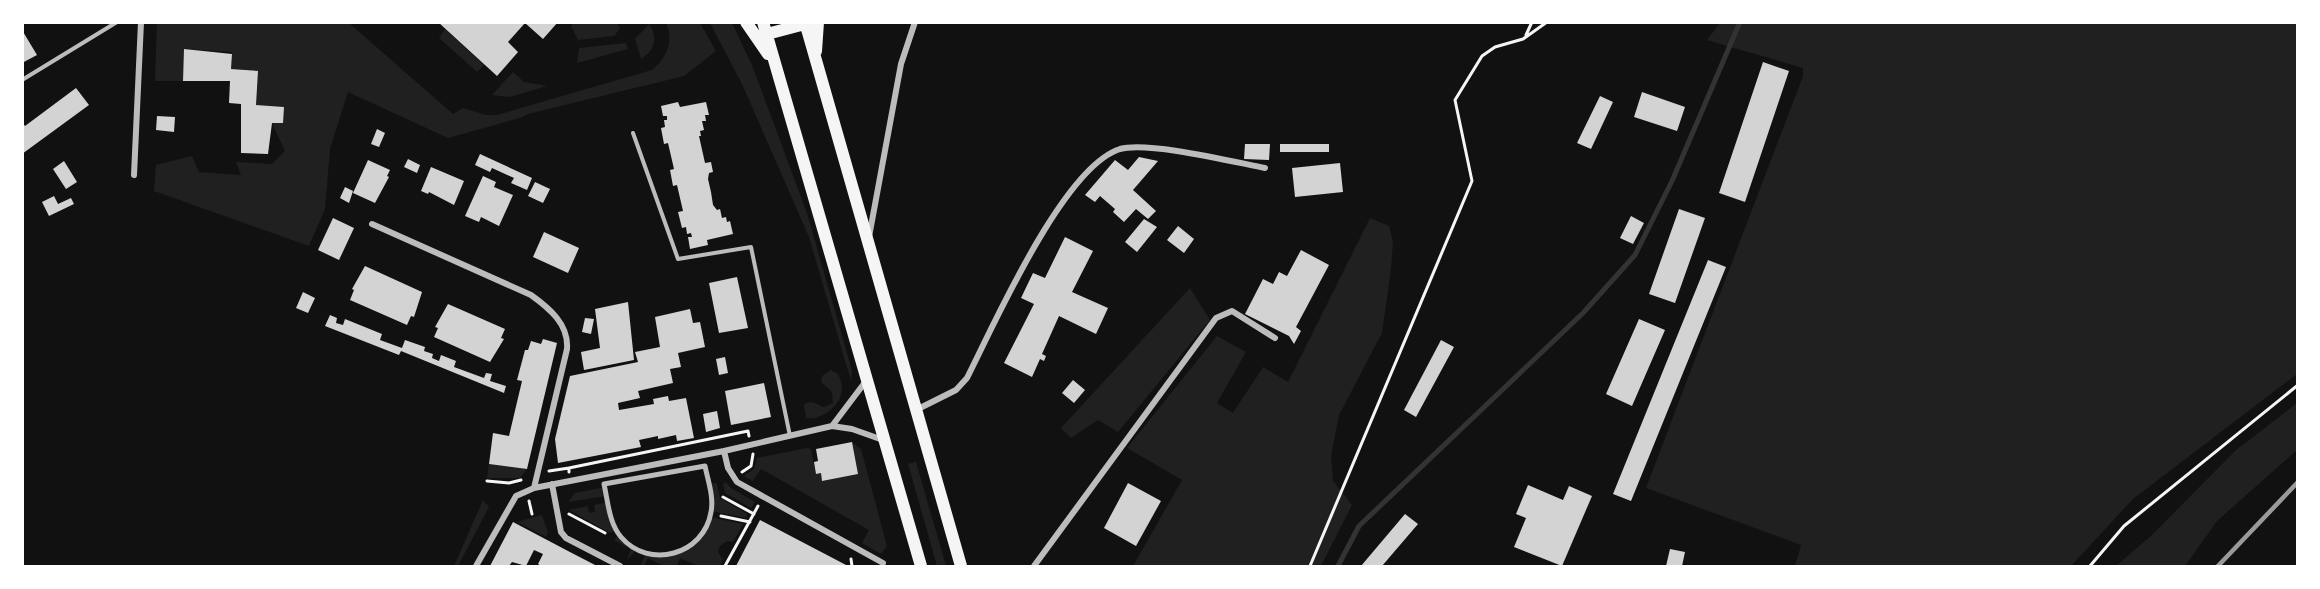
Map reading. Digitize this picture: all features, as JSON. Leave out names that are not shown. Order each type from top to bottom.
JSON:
[{"type":"main road","points":[[746,22],[773,62]]},
{"type":"main road","points":[[921,567],[765,28],[809,23],[815,64],[961,567]]},
{"type":"street","points":[[134,175],[141,22]]},
{"type":"street","points":[[868,246],[901,63],[913,25]]},
{"type":"street","points":[[915,410],[956,390],[967,378],[1036,244],[1082,176],[1109,155],[1121,149],[1142,148],[1178,152],[1265,168]]},
{"type":"street","points":[[372,224],[531,295],[548,307],[561,323],[567,349],[534,488]]},
{"type":"street","points":[[1034,567],[1216,318],[1232,311],[1275,338]]},
{"type":"street","points":[[832,426],[868,378]]},
{"type":"street","points":[[476,567],[516,496],[534,488],[724,451],[832,426],[852,429],[886,441]]},
{"type":"street","points":[[724,451],[728,468],[737,482],[883,563]]},
{"type":"street","points":[[705,466],[711,511],[705,530],[694,542],[675,553],[656,555],[639,551],[622,538],[611,515],[604,484],[705,466]]},
{"type":"street","points":[[552,484],[561,532],[566,538],[620,567]]},
{"type":"lane","points":[[22,80],[117,22]]},
{"type":"lane","points":[[633,133],[678,259],[751,247],[790,436]]},
{"type":"path","points":[[1523,39],[1532,22]]},
{"type":"path","points":[[1310,567],[1472,181],[1455,100],[1482,56],[1495,47],[1523,39],[1547,22]]},
{"type":"path","points":[[2090,567],[2124,526],[2298,385]]},
{"type":"path","points":[[753,456],[764,453]]},
{"type":"path","points":[[487,481],[509,483],[522,480]]},
{"type":"path","points":[[721,487],[724,498],[754,514]]},
{"type":"path","points":[[725,567],[759,504]]},
{"type":"path","points":[[567,507],[569,514],[612,536]]},
{"type":"path","points":[[714,514],[750,522]]},
{"type":"shaded area","points":[[157,23],[349,23],[453,114],[463,108],[486,115],[497,115],[652,70],[662,60],[668,49],[669,36],[666,23],[700,23],[716,51],[684,76],[528,114],[448,138],[348,92],[330,149],[325,209],[309,246],[154,191],[156,165],[192,156],[199,172],[241,175],[236,162],[272,164],[285,151],[272,123],[284,107],[256,105],[258,71],[231,69],[232,52],[185,49],[183,81],[155,81]]},
{"type":"shaded area","points":[[573,23],[617,23],[620,29],[614,36],[578,40],[571,26]]},
{"type":"shaded area","points":[[710,23],[732,23],[752,65],[808,216],[852,371],[851,381],[809,237],[742,84]]},
{"type":"shaded area","points":[[1720,23],[2297,23],[2297,374],[2133,499],[2071,566],[1795,566],[1801,545],[1646,488],[1803,76],[1803,68],[1707,40]]},
{"type":"shaded area","points":[[649,24],[654,34],[654,44],[641,59],[635,39]]},
{"type":"shaded area","points":[[445,29],[484,65],[477,72],[439,38]]},
{"type":"shaded area","points":[[626,43],[628,49],[577,63],[579,48]]},
{"type":"shaded area","points":[[513,72],[524,82],[547,86],[510,97],[492,95]]},
{"type":"shaded area","points":[[1370,218],[1389,226],[1393,242],[1382,333],[1339,415],[1331,456],[1333,481],[1352,505],[1321,566],[1133,566],[1182,480],[1127,448],[1217,336],[1246,352],[1217,403],[1233,413],[1263,367],[1288,382]]},
{"type":"shaded area","points":[[1190,288],[1210,320],[1118,432],[1098,420],[1071,438],[1061,428]]},
{"type":"shaded area","points":[[831,370],[838,374],[841,383],[841,395],[838,401],[830,411],[818,417],[806,418],[804,405],[807,403],[812,402],[824,407],[833,403],[832,392],[821,382],[822,376]]},
{"type":"shaded area","points":[[2297,403],[2297,450],[2217,521],[2185,566],[2116,566],[2152,535],[2235,451]]},
{"type":"shaded area","points":[[852,442],[861,449],[887,546],[881,554],[862,543],[869,530],[761,469],[753,481],[744,476],[754,469],[757,458],[807,448],[811,449],[816,474],[821,473],[822,481],[858,474]]},
{"type":"shaded area","points":[[916,462],[946,566],[937,566],[908,464]]},
{"type":"shaded area","points":[[489,464],[527,469],[520,478],[487,478]]},
{"type":"shaded area","points":[[726,482],[731,488],[755,502],[751,508],[725,493],[723,484]]},
{"type":"shaded area","points":[[717,483],[720,498],[747,514],[746,518],[711,511],[709,484]]},
{"type":"shaded area","points":[[605,487],[607,496],[568,502],[575,493]]},
{"type":"shaded area","points":[[483,500],[489,507],[458,566],[454,566]]},
{"type":"shaded area","points":[[608,502],[616,529],[610,533],[569,510],[588,506],[589,513],[595,512],[594,505]]},
{"type":"shaded area","points":[[542,515],[548,533],[546,537],[517,522]]},
{"type":"shaded area","points":[[710,517],[743,524],[733,542],[727,541],[720,546],[718,552],[723,560],[720,566],[698,566],[680,558],[677,566],[664,566],[648,558],[644,566],[640,566],[645,556],[635,551],[627,560],[631,549],[614,540],[619,534],[639,551],[665,555],[694,542]]},
{"type":"building","points":[[438,22],[558,22],[543,39],[525,23],[508,42],[518,52],[497,76]]},
{"type":"building","points":[[22,30],[37,55],[22,63]]},
{"type":"building","points":[[184,49],[232,54],[231,69],[258,71],[256,105],[284,107],[283,123],[272,123],[268,154],[241,153],[241,104],[229,103],[230,81],[183,81]]},
{"type":"building","points":[[1763,62],[1789,71],[1745,202],[1719,193]]},
{"type":"building","points":[[76,88],[89,105],[22,154],[22,122],[25,126]]},
{"type":"building","points":[[1642,92],[1685,107],[1677,131],[1634,117]]},
{"type":"building","points":[[1600,96],[1613,102],[1591,149],[1577,143]]},
{"type":"building","points":[[678,102],[680,107],[706,102],[709,115],[705,115],[706,121],[702,121],[704,130],[700,131],[701,136],[699,136],[705,163],[711,162],[713,172],[709,173],[708,179],[713,205],[717,210],[720,209],[722,218],[726,217],[727,222],[730,221],[733,234],[707,240],[708,245],[690,249],[688,237],[692,237],[691,233],[687,234],[686,227],[682,228],[678,212],[683,211],[677,185],[673,186],[670,170],[674,169],[668,143],[664,144],[661,128],[665,127],[664,120],[667,120],[667,116],[663,116],[661,106]]},
{"type":"building","points":[[157,116],[175,117],[174,132],[156,130]]},
{"type":"building","points":[[377,129],[385,133],[379,147],[371,144]]},
{"type":"building","points":[[1245,144],[1270,144],[1269,160],[1244,159]]},
{"type":"building","points":[[1280,144],[1329,144],[1329,152],[1280,152]]},
{"type":"building","points":[[480,154],[532,178],[527,190],[511,183],[514,178],[492,168],[490,172],[475,165]]},
{"type":"building","points":[[1139,157],[1158,161],[1133,190],[1156,211],[1148,219],[1136,209],[1124,222],[1113,212],[1115,209],[1100,196],[1095,202],[1085,195],[1115,160],[1128,170]]},
{"type":"building","points":[[408,159],[420,165],[417,173],[404,167]]},
{"type":"building","points":[[368,160],[390,170],[387,176],[389,177],[375,203],[353,193]]},
{"type":"building","points":[[64,161],[77,182],[66,189],[53,169]]},
{"type":"building","points":[[1340,163],[1343,192],[1295,197],[1292,168]]},
{"type":"building","points":[[431,167],[464,181],[454,205],[429,192],[428,194],[421,191]]},
{"type":"building","points":[[483,176],[496,182],[494,187],[513,195],[499,226],[481,217],[479,222],[465,216]]},
{"type":"building","points":[[535,182],[550,189],[543,203],[528,196]]},
{"type":"building","points":[[345,187],[353,191],[349,203],[340,198]]},
{"type":"building","points":[[54,196],[58,204],[71,198],[74,204],[49,216],[42,202]]},
{"type":"building","points":[[1679,209],[1705,218],[1675,303],[1649,294]]},
{"type":"building","points":[[1631,216],[1644,223],[1633,244],[1620,238]]},
{"type":"building","points":[[333,218],[354,228],[339,260],[318,250]]},
{"type":"building","points":[[1144,219],[1157,227],[1137,252],[1125,242]]},
{"type":"building","points":[[1178,226],[1194,239],[1184,253],[1167,240]]},
{"type":"building","points":[[544,232],[579,248],[568,273],[533,257]]},
{"type":"building","points":[[1065,237],[1093,251],[1072,292],[1108,308],[1096,334],[1059,316],[1042,354],[1046,356],[1044,361],[1040,359],[1032,377],[1004,363],[1034,304],[1021,298],[1033,273],[1045,278]]},
{"type":"building","points":[[1301,250],[1329,265],[1296,327],[1301,331],[1294,344],[1289,336],[1245,314],[1263,279],[1273,284],[1279,272],[1287,276]]},
{"type":"building","points":[[1708,260],[1726,267],[1631,501],[1613,494]]},
{"type":"building","points":[[365,266],[422,292],[414,317],[411,316],[407,325],[350,300],[354,290],[352,289]]},
{"type":"building","points":[[737,277],[748,328],[719,333],[709,283]]},
{"type":"building","points":[[303,292],[315,298],[308,313],[296,308]]},
{"type":"building","points":[[628,302],[634,360],[584,370],[581,352],[600,348],[595,309]]},
{"type":"building","points":[[448,304],[505,329],[501,338],[504,339],[490,362],[434,337],[438,328],[435,327]]},
{"type":"building","points":[[690,309],[693,323],[700,322],[705,347],[678,353],[681,367],[670,369],[673,383],[638,391],[640,398],[618,403],[619,410],[654,404],[653,399],[668,396],[669,401],[686,398],[694,438],[677,441],[676,435],[658,439],[658,436],[639,440],[641,447],[558,463],[555,439],[570,376],[638,362],[635,352],[660,347],[655,317]]},
{"type":"building","points":[[330,315],[337,318],[336,323],[343,325],[345,319],[382,334],[380,340],[402,348],[405,340],[425,347],[424,351],[433,354],[432,358],[439,361],[441,355],[456,361],[454,367],[484,378],[486,373],[492,374],[490,381],[506,386],[504,393],[401,351],[399,355],[325,326]]},
{"type":"building","points":[[585,318],[594,319],[591,334],[582,332]]},
{"type":"building","points":[[1639,319],[1665,330],[1632,406],[1606,394]]},
{"type":"building","points":[[543,339],[557,343],[527,469],[489,464],[493,433],[509,436],[522,381],[517,380],[525,350],[528,350],[531,341],[541,344]]},
{"type":"building","points":[[1441,340],[1454,347],[1416,417],[1404,410]]},
{"type":"building","points":[[725,357],[728,373],[719,375],[716,359]]},
{"type":"building","points":[[1073,380],[1085,390],[1074,403],[1062,393]]},
{"type":"building","points":[[764,383],[771,417],[731,425],[725,391]]},
{"type":"building","points":[[717,411],[720,428],[706,432],[703,414]]},
{"type":"building","points":[[852,442],[858,474],[822,481],[821,473],[816,474],[814,462],[818,461],[816,449]]},
{"type":"building","points":[[1128,483],[1161,501],[1136,546],[1104,528]]},
{"type":"building","points":[[1528,485],[1563,500],[1569,486],[1592,496],[1562,566],[1514,547],[1526,518],[1516,514]]},
{"type":"building","points":[[1405,514],[1418,524],[1382,566],[1361,566]]},
{"type":"building","points":[[760,520],[848,566],[736,566]]},
{"type":"building","points":[[513,522],[597,566],[541,566],[538,564],[543,554],[534,550],[526,566],[512,562],[509,566],[490,566]]},
{"type":"building","points":[[1670,549],[1685,552],[1682,566],[1666,566]]},
{"type":"waterway","points":[[1338,566],[1359,526],[1583,313],[1635,255],[1672,181],[1740,22]]},
{"type":"railway","points":[[2218,566],[2298,482]]}]
